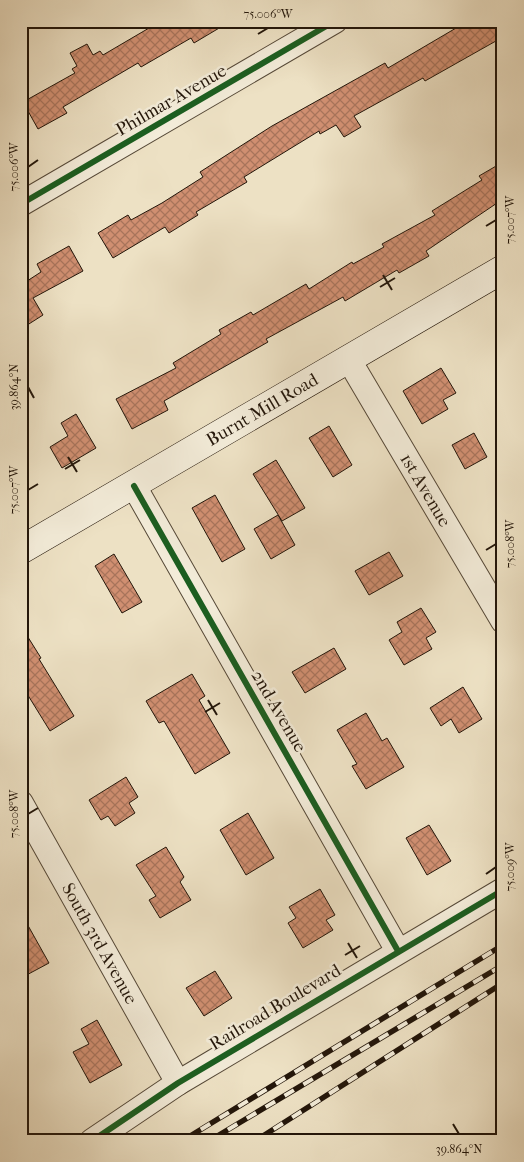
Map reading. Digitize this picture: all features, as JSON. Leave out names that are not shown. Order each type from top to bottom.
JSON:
[{"type":"main road","name":"Burnt Mill Road","points":[[21,550],[134,486],[503,269]]},
{"type":"street","name":"Philmar Avenue","points":[[21,204],[335,21]]},
{"type":"street","name":"1st Avenue","points":[[349,360],[503,620]]},
{"type":"street","name":"2nd Avenue","points":[[134,486],[398,951]]},
{"type":"street","name":"South 3rd Avenue","points":[[21,803],[178,1083]]},
{"type":"street","name":"Railroad Boulevard","points":[[92,1141],[178,1083],[503,890]]},
{"type":"building","points":[[161,21],[231,21],[194,43],[191,38],[141,67],[138,63],[63,107],[67,113],[38,129],[23,102],[75,73],[72,69],[77,66],[70,53],[87,44],[93,55],[100,51],[103,55]]},
{"type":"building","points":[[468,21],[503,21],[503,37],[425,81],[423,78],[354,116],[361,127],[344,137],[336,125],[320,134],[319,131],[244,177],[247,182],[196,212],[198,215],[169,233],[165,227],[113,258],[98,233],[128,215],[131,220],[162,203],[203,177],[200,172],[272,126],[385,63],[388,68]]},
{"type":"building","points":[[503,162],[503,199],[426,251],[429,256],[399,273],[397,270],[345,301],[343,297],[266,339],[268,342],[164,401],[168,410],[132,429],[116,399],[176,368],[173,363],[221,334],[219,330],[251,312],[253,315],[306,284],[309,289],[352,262],[353,264],[384,247],[382,244],[435,215],[432,211],[482,180],[479,176]]},
{"type":"building","points":[[69,246],[83,271],[33,298],[43,315],[21,329],[21,280],[24,283],[41,272],[37,264]]},
{"type":"building","points":[[441,368],[456,393],[443,400],[448,409],[422,424],[403,391]]},
{"type":"building","points":[[76,414],[96,448],[62,468],[50,447],[68,436],[61,423]]},
{"type":"building","points":[[329,426],[352,465],[333,477],[309,438]]},
{"type":"building","points":[[474,433],[487,457],[465,469],[452,445]]},
{"type":"building","points":[[276,460],[305,508],[282,521],[253,474]]},
{"type":"building","points":[[215,495],[245,549],[222,562],[192,508]]},
{"type":"building","points":[[278,515],[295,545],[271,559],[254,529]]},
{"type":"building","points":[[389,552],[403,576],[369,595],[355,571]]},
{"type":"building","points":[[114,554],[142,602],[122,613],[95,566]]},
{"type":"building","points":[[421,608],[436,632],[426,638],[432,649],[404,665],[389,640],[402,632],[397,622]]},
{"type":"building","points":[[21,626],[74,716],[50,731],[21,684]]},
{"type":"building","points":[[334,648],[346,669],[305,693],[292,672]]},
{"type":"building","points":[[192,674],[205,696],[199,700],[230,753],[195,774],[164,721],[159,723],[146,701]]},
{"type":"building","points":[[463,687],[482,719],[459,733],[451,719],[441,726],[430,708]]},
{"type":"building","points":[[366,713],[382,741],[387,738],[404,767],[366,789],[352,766],[357,764],[337,730]]},
{"type":"building","points":[[126,777],[138,797],[129,803],[135,813],[115,826],[108,816],[101,820],[89,800]]},
{"type":"building","points":[[248,813],[274,858],[246,875],[220,830]]},
{"type":"building","points":[[429,825],[451,861],[427,875],[406,838]]},
{"type":"building","points":[[166,847],[184,877],[180,882],[191,900],[160,918],[149,900],[156,896],[136,865]]},
{"type":"building","points":[[320,889],[335,915],[326,920],[333,930],[303,948],[288,923],[296,918],[289,907]]},
{"type":"building","points":[[21,913],[49,963],[21,978]]},
{"type":"building","points":[[215,971],[232,998],[204,1016],[186,988]]},
{"type":"building","points":[[97,1020],[122,1065],[90,1083],[73,1052],[89,1044],[81,1029]]},
{"type":"railway","points":[[182,1141],[503,945]]},
{"type":"railway","points":[[209,1141],[503,965]]},
{"type":"railway","points":[[255,1141],[503,983]]},
{"type":"cycle path","points":[[21,204],[335,21]]},
{"type":"cycle path","points":[[134,486],[398,951]]},
{"type":"cycle path","points":[[92,1141],[178,1083],[503,890]]}]
